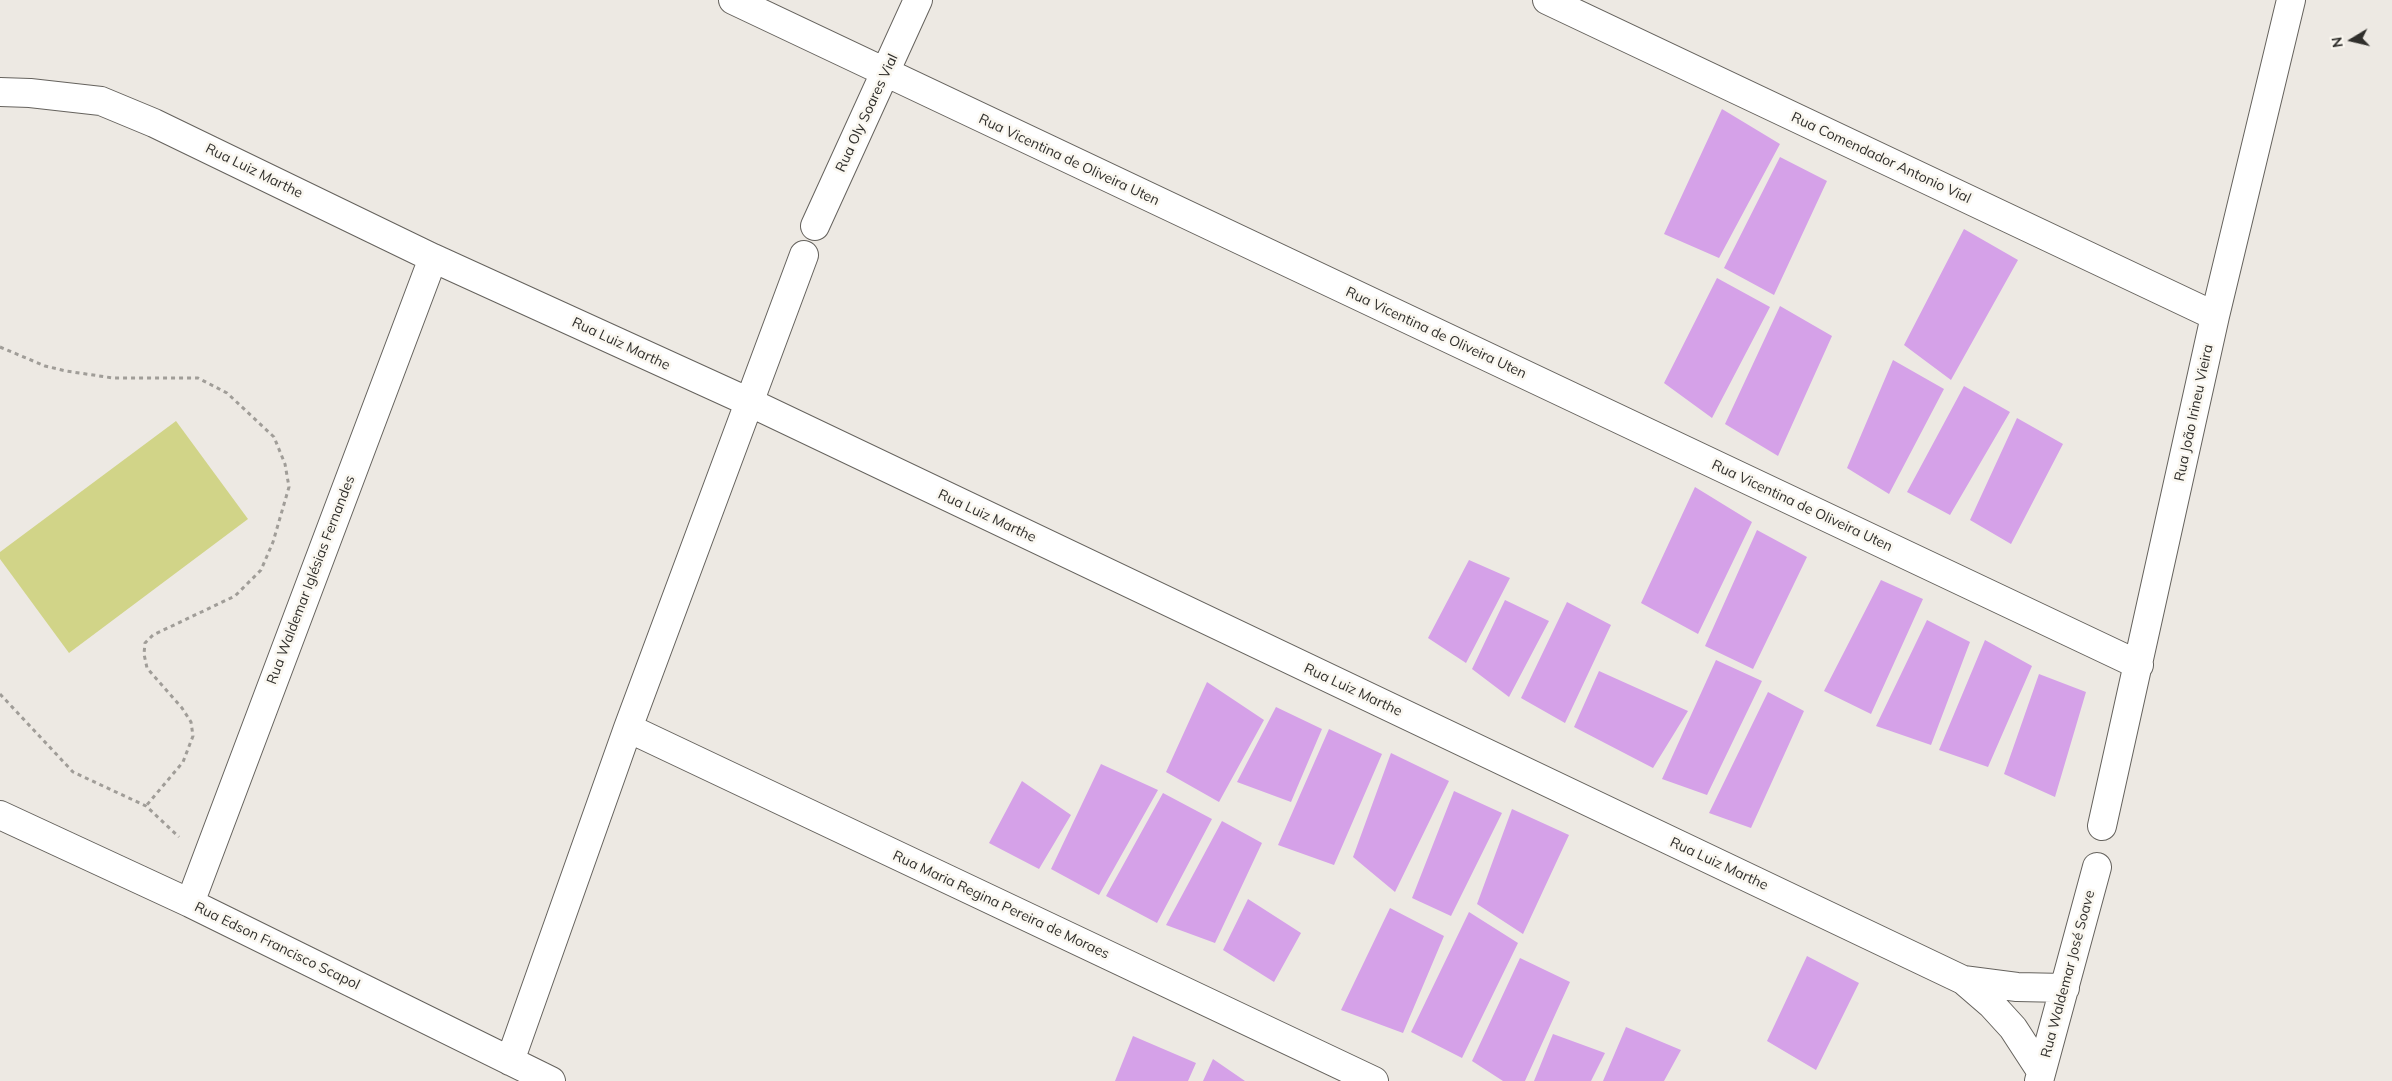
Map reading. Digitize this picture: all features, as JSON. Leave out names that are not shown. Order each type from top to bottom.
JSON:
[{"type":"street","name":"Rua Vicentina de Oliveira Uten","points":[[733,0],[2139,665]]},
{"type":"street","name":"Rua Oly Soares Vial","points":[[815,226],[918,0]]},
{"type":"street","name":"Rua Comendador Antonio Vial","points":[[1547,0],[2215,316]]},
{"type":"street","name":"Rua João Irineu Vieira","points":[[2102,826],[2215,316],[2291,0]]},
{"type":"street","name":"Rua Luiz Marthe","points":[[0,92],[30,93],[101,101],[154,122],[433,258],[749,402],[1962,980]]},
{"type":"street","points":[[510,1061],[628,728],[804,255]]},
{"type":"street","name":"Rua Waldemar Iglésias Fernandes","points":[[190,903],[433,258]]},
{"type":"street","name":"Rua Maria Regina Pereira de Moraes","points":[[628,728],[1374,1081]]},
{"type":"street","name":"Rua Edson Francisco Scapol","points":[[0,815],[190,903],[551,1081]]},
{"type":"street","name":"Rua Waldemar José Soave","points":[[2040,1076],[2097,867]]},
{"type":"street","points":[[1962,980],[2017,987],[2065,988]]},
{"type":"street","points":[[1962,980],[1992,1005],[2012,1028],[2040,1076]]},
{"type":"path","points":[[0,347],[45,366],[66,372],[113,378],[198,378],[227,393],[274,437],[285,464],[289,487],[273,542],[261,570],[235,596],[153,635],[145,643],[144,654],[147,668],[182,708],[191,722],[193,736],[183,762],[146,806]]},
{"type":"path","points":[[0,694],[73,772],[146,806],[205,861]]},
{"type":"green space","points":[[176,421],[248,519],[69,653],[0,559],[0,552]]},
{"type":"building","points":[[1722,109],[1780,144],[1719,258],[1664,234]]},
{"type":"building","points":[[1780,157],[1827,181],[1774,295],[1724,268]]},
{"type":"building","points":[[1964,229],[2018,260],[1951,380],[1904,345]]},
{"type":"building","points":[[1717,278],[1770,307],[1712,418],[1664,383]]},
{"type":"building","points":[[1780,306],[1832,336],[1778,456],[1725,424]]},
{"type":"building","points":[[1893,360],[1944,389],[1889,494],[1847,468]]},
{"type":"building","points":[[1964,386],[2010,412],[1950,515],[1907,492]]},
{"type":"building","points":[[2017,418],[2063,444],[2011,544],[1970,520]]},
{"type":"building","points":[[1695,487],[1752,522],[1698,634],[1641,603]]},
{"type":"building","points":[[1757,530],[1807,557],[1753,669],[1705,646]]},
{"type":"building","points":[[1469,560],[1510,578],[1466,663],[1428,638]]},
{"type":"building","points":[[1881,580],[1923,599],[1871,714],[1824,691]]},
{"type":"building","points":[[1505,600],[1549,621],[1509,697],[1472,669]]},
{"type":"building","points":[[1567,602],[1611,625],[1565,723],[1521,698]]},
{"type":"building","points":[[1927,620],[1970,642],[1931,745],[1876,726]]},
{"type":"building","points":[[1985,640],[2032,666],[1988,767],[1939,750]]},
{"type":"building","points":[[1716,660],[1762,681],[1707,795],[1662,779]]},
{"type":"building","points":[[1599,671],[1688,711],[1653,768],[1574,727]]},
{"type":"building","points":[[2039,674],[2086,692],[2055,797],[2004,774]]},
{"type":"building","points":[[1207,682],[1264,720],[1219,802],[1166,772]]},
{"type":"building","points":[[1768,692],[1804,711],[1751,828],[1709,813]]},
{"type":"building","points":[[1276,707],[1322,729],[1291,802],[1237,782]]},
{"type":"building","points":[[1329,729],[1382,754],[1334,865],[1278,845]]},
{"type":"building","points":[[1391,753],[1449,781],[1395,892],[1353,857]]},
{"type":"building","points":[[1101,764],[1158,790],[1099,895],[1051,869]]},
{"type":"building","points":[[1022,781],[1071,815],[1039,869],[989,843]]},
{"type":"building","points":[[1454,791],[1502,813],[1451,916],[1412,898]]},
{"type":"building","points":[[1163,793],[1212,819],[1157,923],[1106,896]]},
{"type":"building","points":[[1512,809],[1569,835],[1523,934],[1477,904]]},
{"type":"building","points":[[1222,821],[1262,843],[1215,943],[1166,925]]},
{"type":"building","points":[[1248,899],[1301,933],[1274,982],[1223,950]]},
{"type":"building","points":[[1390,908],[1444,936],[1403,1033],[1341,1010]]},
{"type":"building","points":[[1469,912],[1518,943],[1462,1058],[1411,1032]]},
{"type":"building","points":[[1807,956],[1859,983],[1816,1070],[1767,1041]]},
{"type":"building","points":[[1520,958],[1570,982],[1525,1081],[1503,1081],[1472,1061]]},
{"type":"building","points":[[1626,1027],[1681,1050],[1664,1081],[1603,1081]]},
{"type":"building","points":[[1553,1034],[1605,1053],[1591,1081],[1534,1081]]},
{"type":"building","points":[[1133,1036],[1196,1063],[1188,1081],[1115,1081]]},
{"type":"building","points":[[1213,1059],[1245,1081],[1203,1081]]}]
